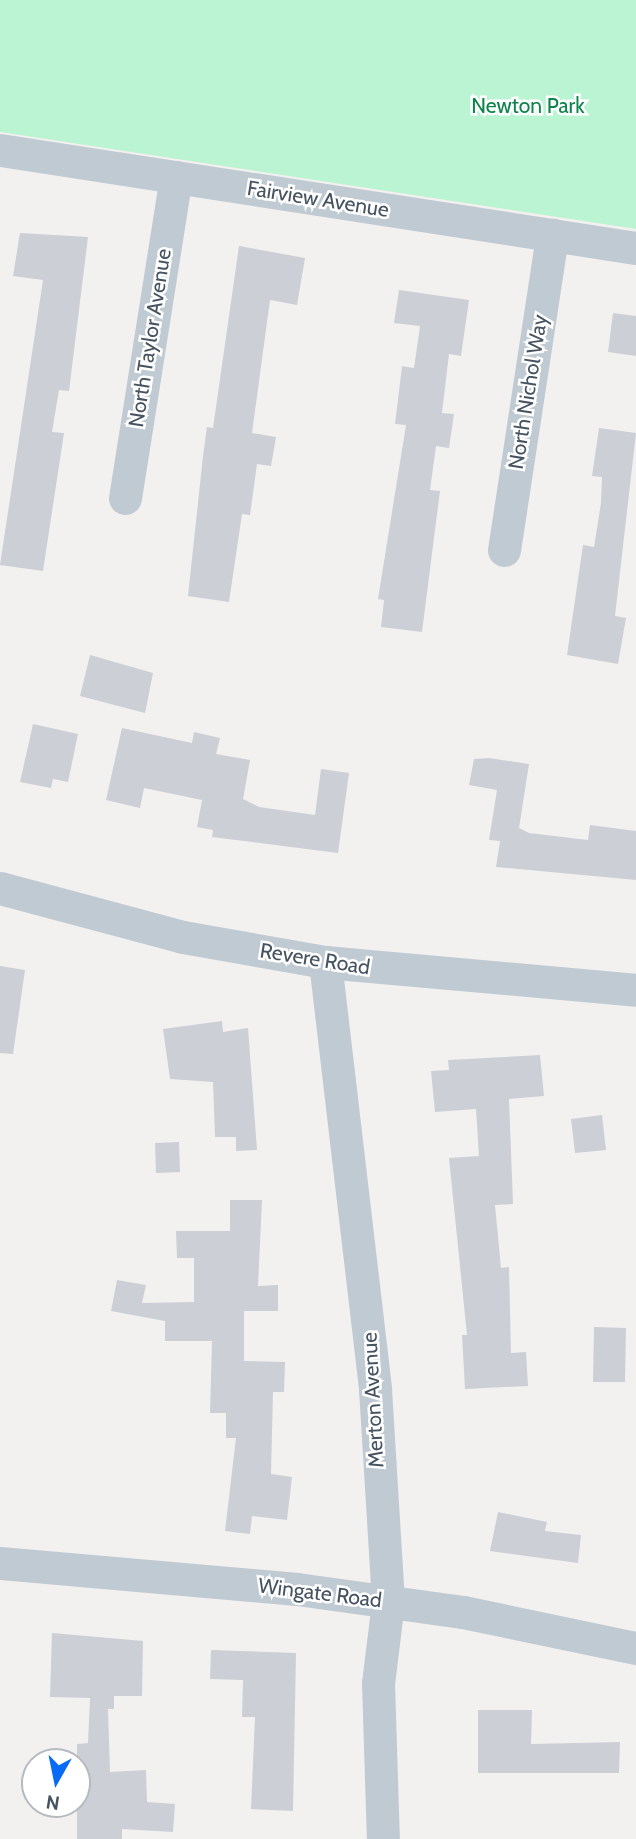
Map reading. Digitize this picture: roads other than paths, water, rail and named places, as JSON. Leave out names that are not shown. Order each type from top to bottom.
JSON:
[{"type":"street","name":"Fairview Avenue","points":[[0,150],[636,248]]},
{"type":"street","name":"North Taylor Avenue","points":[[125,498],[176,177]]},
{"type":"street","name":"North Nichol Way","points":[[504,550],[552,235]]},
{"type":"street","name":"Revere Road","points":[[0,888],[183,937],[325,962],[636,990]]},
{"type":"street","name":"Merton Avenue","points":[[325,962],[359,1219],[388,1602],[378,1683],[383,1839]]},
{"type":"street","name":"Wingate Road","points":[[0,1563],[161,1574],[388,1602],[636,1648]]},
{"type":"park label","name":"Newton Park","points":[[528,106]]}]
